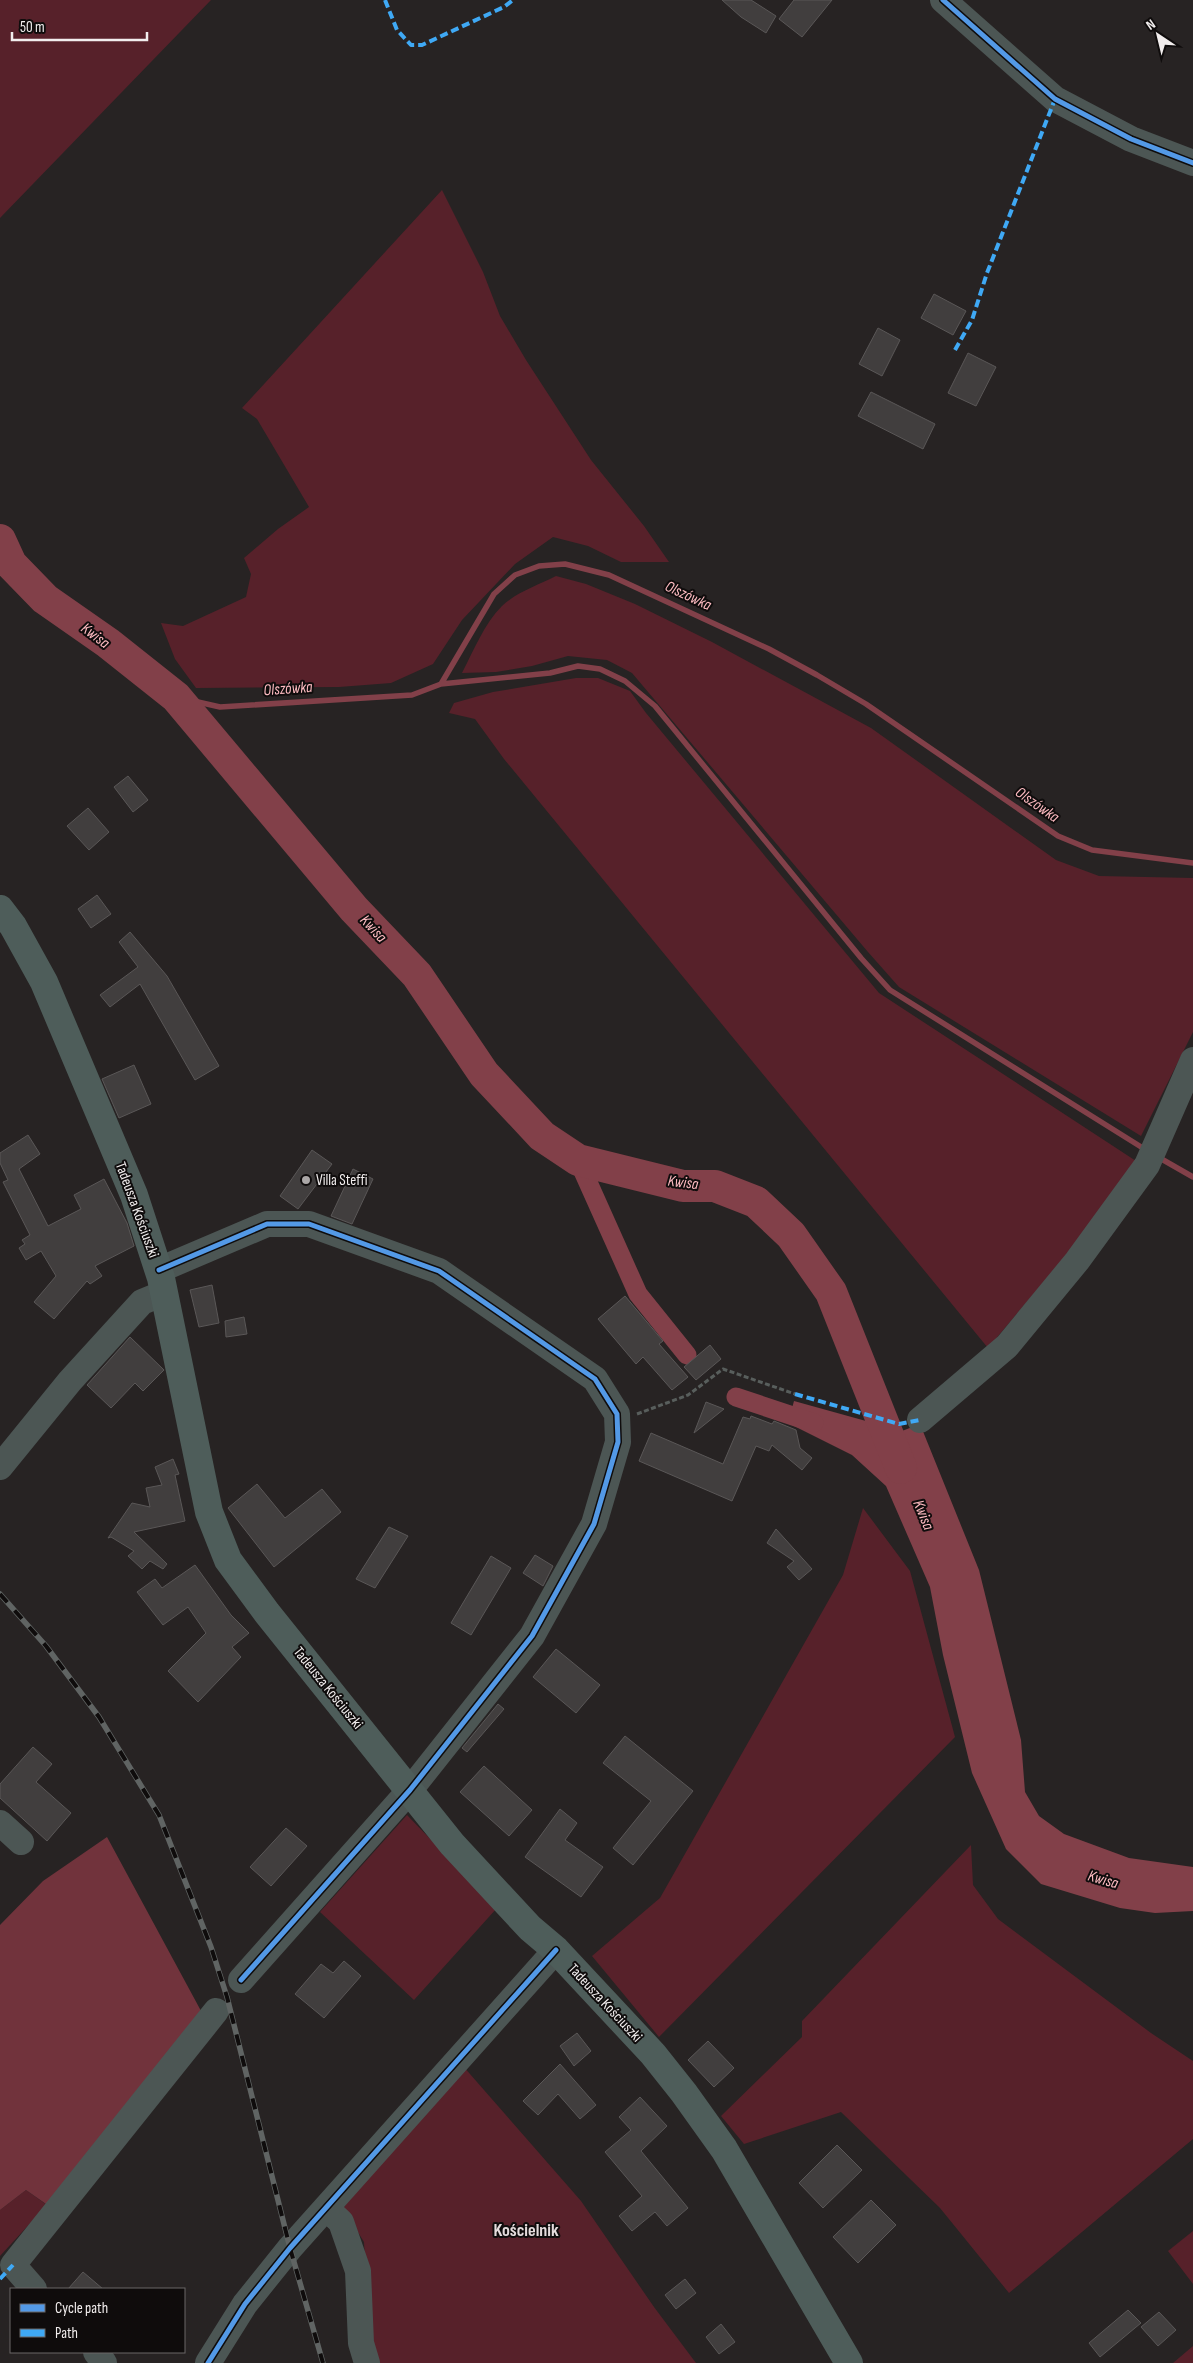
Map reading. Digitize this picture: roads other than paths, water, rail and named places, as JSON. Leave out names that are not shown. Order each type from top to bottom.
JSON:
[{"type":"main road","name":"Tadeusza Kościuszki","points":[[0,908],[13,926],[48,991],[134,1195],[162,1281],[209,1512],[228,1560],[267,1613],[452,1844],[530,1928],[556,1950],[653,2054],[724,2149],[849,2363]]},
{"type":"street","points":[[943,0],[1055,99],[1131,139],[1193,163]]},
{"type":"street","points":[[920,1420],[1007,1346],[1076,1261],[1152,1154],[1193,1060]]},
{"type":"street","points":[[0,1467],[70,1380],[162,1281],[266,1224],[310,1224],[439,1272],[595,1379],[617,1414],[618,1442],[594,1524],[532,1636],[410,1790],[241,1980]]},
{"type":"street","points":[[0,1823],[22,1842]]},
{"type":"street","points":[[208,2363],[245,2304],[326,2208],[556,1950]]},
{"type":"street","points":[[33,2288],[13,2265],[216,2011]]},
{"type":"street","points":[[326,2208],[341,2222],[358,2271],[361,2343],[367,2363]]},
{"type":"water","points":[[794,1401],[902,1431],[920,1424],[979,1570],[1021,1740],[1025,1792],[1039,1816],[1064,1834],[1129,1858],[1193,1867],[1193,1911],[1155,1913],[1120,1908],[1041,1884],[1006,1849],[972,1773],[943,1655],[930,1587],[886,1486],[852,1455],[788,1423]]},
{"type":"waterway","name":"Kwisa","points":[[0,540],[11,564],[45,599],[108,643],[176,697],[354,909],[417,975],[484,1074],[542,1136],[578,1160],[683,1186],[715,1186],[756,1202],[791,1235],[831,1292],[901,1468]]},
{"type":"waterway","name":"Olszówka","points":[[176,697],[220,707],[412,695],[441,684],[494,594],[515,575],[539,566],[565,564],[609,575],[769,649],[817,675],[866,704],[1058,836],[1092,850],[1193,863]]},
{"type":"waterway","points":[[441,684],[550,673],[578,666],[600,669],[625,681],[655,706],[861,958],[890,990],[1146,1150]]},
{"type":"waterway","points":[[1158,1157],[1193,1177]]},
{"type":"waterway","points":[[578,1160],[638,1294],[687,1355]]},
{"type":"waterway","points":[[736,1397],[814,1423]]},
{"type":"railway","points":[[0,1594],[46,1646],[99,1717],[159,1815],[211,1947],[227,1997],[290,2248],[323,2363]]},
{"type":"place","name":"Villa Steffi","points":[[306,1180]]},
{"type":"district","name":"Kościelnik","points":[[526,2230]]}]
